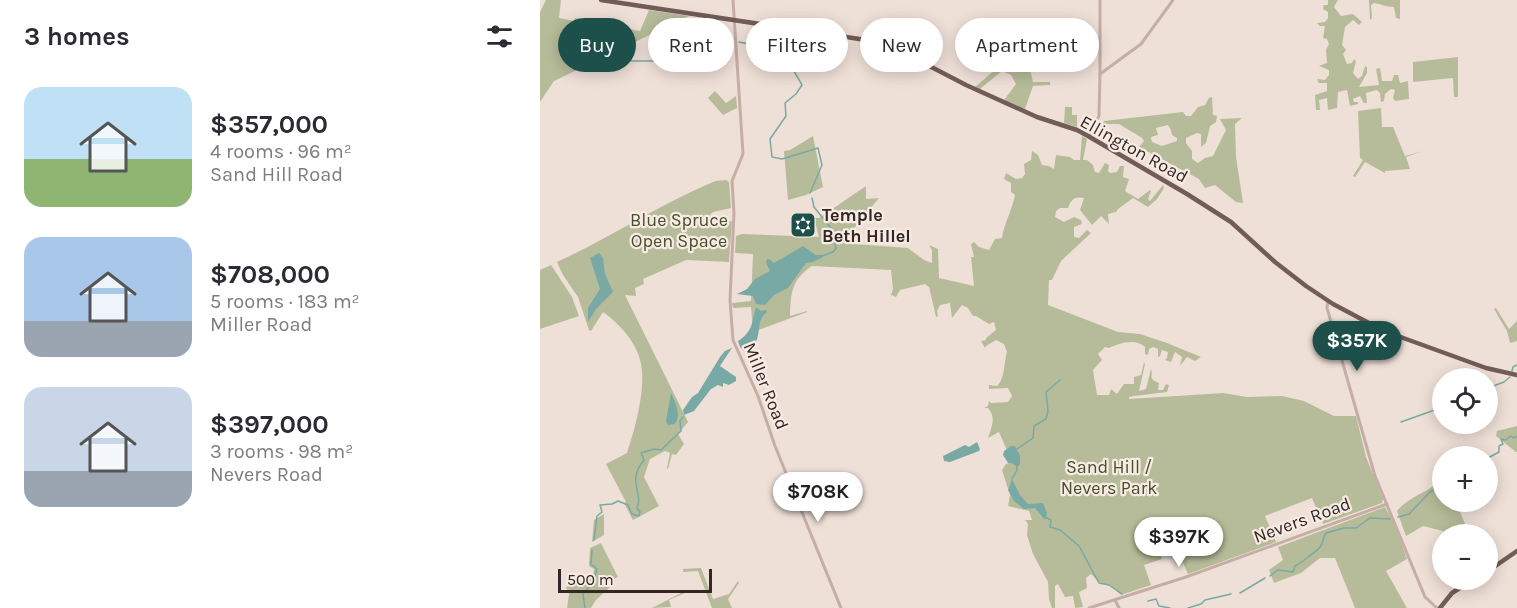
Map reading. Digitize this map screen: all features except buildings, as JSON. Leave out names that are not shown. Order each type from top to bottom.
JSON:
[{"type":"main road","name":"Ellington Road","points":[[601,0],[889,45],[992,97],[1088,136],[1178,188],[1231,222],[1291,275],[1328,301],[1377,328],[1486,368],[1517,375]]},
{"type":"main road","points":[[1498,564],[1517,551]]},
{"type":"main road","points":[[1438,608],[1457,590]]},
{"type":"street","name":"Miller Road","points":[[733,0],[743,154],[732,181],[734,213],[730,300],[733,340],[758,396],[775,446],[841,608]]},
{"type":"street","points":[[1088,136],[1099,116],[1100,0]]},
{"type":"street","points":[[1100,74],[1141,44],[1173,0]]},
{"type":"street","points":[[1328,301],[1327,308],[1370,463],[1426,599],[1438,608]]},
{"type":"street","name":"Nevers Road","points":[[1089,608],[1186,577],[1387,504]]},
{"type":"street","points":[[1115,600],[1119,608]]},
{"type":"green space","points":[[546,0],[561,0],[558,18],[558,72],[573,72],[554,81],[540,102],[540,12]]},
{"type":"green space","points":[[1328,0],[1338,0],[1334,7],[1341,16],[1353,14],[1362,22],[1359,25],[1353,20],[1345,27],[1342,45],[1346,50],[1343,54],[1347,64],[1352,63],[1354,59],[1356,61],[1353,73],[1358,79],[1362,76],[1365,66],[1367,67],[1367,73],[1359,87],[1379,85],[1376,69],[1380,68],[1382,81],[1392,81],[1394,75],[1398,75],[1400,83],[1408,81],[1409,99],[1395,101],[1393,98],[1395,90],[1391,89],[1381,102],[1380,93],[1377,90],[1366,93],[1367,103],[1364,103],[1360,96],[1353,99],[1358,104],[1350,106],[1347,90],[1338,92],[1337,108],[1328,110],[1327,98],[1319,100],[1320,110],[1316,110],[1315,95],[1327,91],[1327,83],[1319,83],[1317,79],[1325,80],[1329,75],[1329,70],[1319,66],[1327,63],[1326,50],[1329,44],[1327,39],[1323,38],[1325,26],[1317,23],[1325,22],[1328,18],[1328,12],[1323,9],[1324,5],[1328,5]]},
{"type":"green space","points":[[1369,0],[1400,0],[1400,19],[1396,18],[1394,7],[1374,3],[1371,5],[1372,18],[1370,20]]},
{"type":"green space","points":[[649,10],[689,16],[648,18],[648,36],[636,42],[636,30],[640,31]]},
{"type":"green space","points":[[1458,57],[1458,97],[1454,97],[1453,78],[1413,82],[1413,62]]},
{"type":"green space","points":[[992,72],[1001,72],[980,89],[975,87]]},
{"type":"green space","points":[[1004,72],[1031,72],[1033,82],[1050,82],[1050,85],[1033,86],[1025,109],[1004,100],[1016,84],[1011,75]]},
{"type":"green space","points":[[715,91],[726,103],[736,96],[737,108],[723,115],[708,98]]},
{"type":"green space","points":[[1212,97],[1213,115],[1217,116],[1216,122],[1210,126],[1206,143],[1201,147],[1201,134],[1197,133],[1186,138],[1186,143],[1192,151],[1192,159],[1198,163],[1213,156],[1226,130],[1220,119],[1242,118],[1235,124],[1236,157],[1243,203],[1236,202],[1215,185],[1205,188],[1199,179],[1139,147],[1144,141],[1142,138],[1119,124],[1102,124],[1104,121],[1183,112],[1186,116],[1191,116],[1198,107],[1205,105]],"holes":[[[1168,125],[1177,141],[1162,146],[1152,142],[1151,137],[1158,135],[1156,128]]]},
{"type":"green space","points":[[1065,107],[1072,107],[1072,115],[1077,115],[1077,127],[1064,123]]},
{"type":"green space","points":[[1381,108],[1382,127],[1393,127],[1405,156],[1423,151],[1406,157],[1410,169],[1385,171],[1385,173],[1365,162],[1355,177],[1353,176],[1363,160],[1360,158],[1358,111]]},
{"type":"green space","points":[[813,136],[823,187],[788,200],[784,151],[790,150]]},
{"type":"green space","name":"Sand Hill / Nevers Park","points":[[1082,136],[1087,139],[1083,160],[1093,165],[1095,172],[1099,173],[1105,163],[1109,165],[1110,173],[1117,172],[1120,166],[1124,166],[1123,177],[1129,179],[1125,191],[1138,199],[1150,190],[1148,199],[1150,201],[1163,185],[1164,188],[1148,207],[1133,198],[1116,212],[1108,214],[1109,224],[1101,216],[1092,225],[1080,210],[1084,198],[1075,198],[1068,208],[1060,208],[1056,211],[1055,217],[1064,222],[1074,217],[1081,220],[1082,224],[1074,227],[1074,237],[1079,238],[1087,230],[1091,233],[1061,261],[1052,280],[1049,280],[1048,305],[1118,332],[1140,334],[1201,357],[1195,361],[1187,357],[1180,366],[1182,357],[1175,352],[1171,362],[1165,360],[1168,352],[1162,350],[1158,357],[1158,349],[1153,347],[1149,349],[1148,355],[1145,354],[1145,347],[1137,343],[1128,342],[1109,348],[1105,347],[1098,354],[1102,360],[1093,370],[1097,395],[1109,395],[1111,389],[1117,394],[1124,384],[1134,384],[1134,377],[1141,375],[1144,362],[1139,391],[1146,389],[1151,369],[1152,378],[1159,383],[1158,390],[1163,390],[1166,384],[1169,385],[1167,392],[1134,396],[1129,399],[1223,393],[1247,397],[1282,396],[1304,401],[1334,416],[1356,416],[1366,457],[1383,499],[1382,503],[1323,524],[1312,498],[1265,516],[1276,542],[1188,574],[1173,540],[1157,545],[1162,559],[1144,565],[1151,585],[1121,595],[1111,586],[1099,582],[1091,574],[1086,578],[1087,588],[1079,592],[1083,607],[1075,608],[1073,596],[1065,597],[1058,584],[1055,586],[1055,608],[1052,608],[1048,582],[1033,554],[1027,535],[1028,524],[1025,520],[1032,520],[1029,511],[1008,506],[1010,495],[1002,470],[1006,464],[1012,462],[999,432],[988,438],[993,419],[988,408],[984,408],[988,406],[989,401],[991,403],[1008,402],[1012,396],[1008,388],[989,389],[989,385],[997,386],[1002,379],[1007,352],[1004,344],[996,340],[985,348],[981,341],[986,340],[996,330],[994,322],[989,324],[973,316],[968,308],[962,305],[952,318],[950,303],[940,305],[936,317],[929,287],[925,284],[900,290],[896,297],[891,295],[893,289],[891,270],[812,266],[796,282],[790,316],[807,312],[753,332],[751,307],[733,308],[732,303],[751,301],[753,254],[735,253],[736,236],[742,234],[819,237],[814,218],[819,218],[866,186],[866,199],[879,198],[842,243],[908,248],[932,263],[932,250],[929,245],[938,249],[939,278],[974,286],[971,257],[974,257],[971,244],[974,242],[979,247],[989,250],[995,239],[1002,238],[1014,201],[1015,195],[1011,192],[1011,183],[1004,179],[1006,173],[1016,179],[1022,178],[1025,174],[1024,164],[1031,160],[1032,151],[1038,155],[1042,165],[1054,169],[1056,155],[1080,160]]},
{"type":"green space","name":"Blue Spruce Open Space","points":[[715,181],[729,182],[731,208],[713,212],[709,216],[719,223],[732,221],[729,262],[686,260],[643,279],[644,284],[635,288],[636,296],[625,295],[688,422],[678,434],[684,444],[676,455],[672,454],[668,469],[670,453],[665,451],[650,459],[644,477],[659,506],[633,520],[606,464],[627,453],[641,397],[642,374],[639,356],[627,335],[603,312],[591,331],[589,330],[578,297],[557,262],[692,191]]},
{"type":"green space","points":[[551,265],[572,297],[579,316],[540,329],[540,270]]},
{"type":"green space","points":[[1496,308],[1509,329],[1517,321],[1517,341],[1510,343],[1507,331],[1494,309]]},
{"type":"green space","points":[[1517,426],[1517,452],[1496,436],[1498,431]]},
{"type":"green space","points":[[1432,487],[1432,512],[1460,512],[1465,524],[1432,524],[1432,528],[1423,526],[1406,536],[1397,511],[1407,501]]},
{"type":"green space","points":[[1385,507],[1394,523],[1407,559],[1386,571],[1407,608],[1355,608],[1335,558],[1320,558],[1301,573],[1274,583],[1269,570],[1283,560],[1278,547]]},
{"type":"green space","points":[[604,514],[604,535],[592,542],[594,520]]},
{"type":"green space","points":[[601,543],[618,577],[608,582],[610,587],[591,608],[567,608],[569,594],[566,587],[593,576],[594,569],[589,566],[590,548]]},
{"type":"green space","points":[[701,568],[713,599],[729,594],[738,581],[739,583],[728,599],[732,608],[712,608],[698,571],[683,572],[683,569]]},
{"type":"green space","points":[[685,591],[669,600],[671,607],[652,608]]},
{"type":"water","points":[[803,246],[823,257],[806,263],[788,288],[774,295],[765,305],[756,304],[753,296],[737,294],[747,289],[755,279],[770,271],[766,263],[767,259],[774,263]]},
{"type":"water","points":[[599,253],[603,258],[605,274],[613,292],[596,309],[588,322],[588,308],[600,289],[590,258]]},
{"type":"water","points":[[756,307],[767,312],[760,322],[755,343],[744,351],[738,341],[747,334],[753,322]]},
{"type":"water","points":[[732,348],[720,366],[736,377],[736,381],[729,385],[723,383],[723,387],[718,385],[711,389],[694,411],[684,415],[683,410],[692,397],[698,393],[720,357]]},
{"type":"water","points":[[671,393],[678,416],[675,424],[668,425],[666,421]]},
{"type":"water","points":[[977,442],[979,451],[950,462],[944,461],[943,456]]},
{"type":"water","points":[[1015,446],[1020,456],[1020,464],[1017,467],[1008,463],[1003,455],[1004,451]]},
{"type":"water","points":[[1012,479],[1020,495],[1028,504],[1043,503],[1047,513],[1045,520],[1035,508],[1024,509],[1014,501],[1008,490]]},
{"type":"waterway","points":[[739,42],[768,48],[770,44],[776,48],[785,57],[802,85],[796,94],[785,103],[786,116],[770,139],[772,157],[782,159],[818,148],[822,165],[810,193]]},
{"type":"waterway","points":[[636,61],[648,61]]},
{"type":"waterway","points":[[812,198],[814,207],[830,227],[836,248],[833,252],[822,256]]},
{"type":"waterway","points":[[1512,371],[1517,365]]},
{"type":"waterway","points":[[1498,384],[1510,377]]},
{"type":"waterway","points":[[1017,449],[1033,438],[1034,426],[1046,419],[1048,411],[1046,392],[1060,380]]},
{"type":"waterway","points":[[1401,422],[1432,411]]},
{"type":"waterway","points":[[594,540],[597,516],[602,512],[600,505],[618,501],[628,505],[632,514],[639,516],[636,475],[644,460],[641,453],[654,449],[661,450],[681,431],[680,421],[683,417]]},
{"type":"waterway","points":[[1498,453],[1499,446],[1503,444],[1501,439],[1517,436]]},
{"type":"waterway","points":[[1012,479],[1017,465]]},
{"type":"waterway","points":[[1398,517],[1409,514],[1432,491]]},
{"type":"waterway","points":[[1045,517],[1051,520],[1050,527],[1060,530],[1079,546],[1099,583],[1109,585],[1122,594]]},
{"type":"waterway","points":[[1270,576],[1278,570],[1293,572],[1295,566],[1320,547],[1326,533],[1344,528],[1356,528],[1370,518],[1390,519]]},
{"type":"waterway","points":[[585,608],[583,594],[592,583],[597,569],[591,564],[592,550]]},
{"type":"waterway","points":[[1240,593],[1265,578]]},
{"type":"waterway","points":[[1188,608],[1201,604],[1205,600],[1231,594]]},
{"type":"waterway","points":[[1148,601],[1156,599],[1159,606],[1170,608]]},
{"type":"place","name":"Temple Beth Hillel","points":[[803,225]]}]
